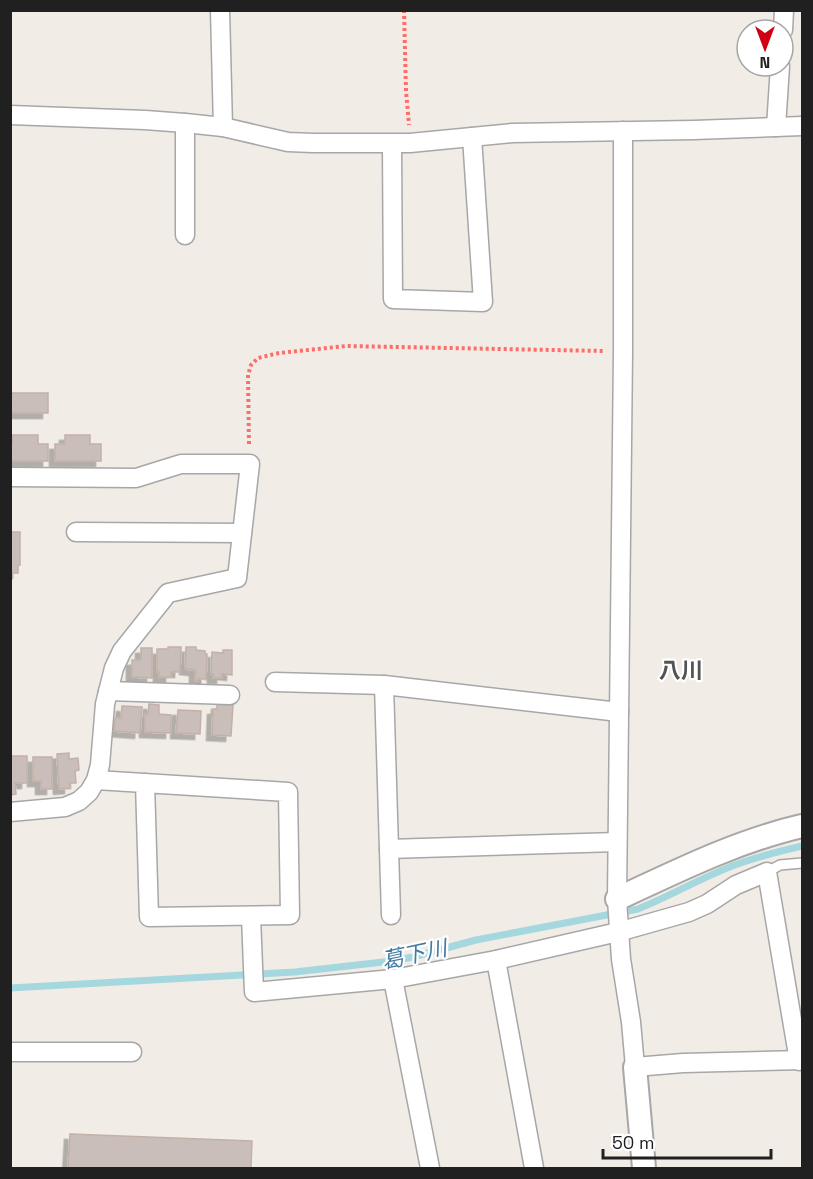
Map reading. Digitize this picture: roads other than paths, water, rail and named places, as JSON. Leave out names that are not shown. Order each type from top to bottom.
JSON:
[{"type":"street","points":[[220,10],[223,127]]},
{"type":"street","points":[[776,127],[779,78]]},
{"type":"street","points":[[10,115],[185,123],[223,127],[288,142],[401,144],[512,132],[802,126]]},
{"type":"street","points":[[185,123],[185,235]]},
{"type":"street","points":[[623,131],[623,352],[616,899],[621,959],[631,1022],[644,1168]]},
{"type":"street","points":[[401,144],[393,298],[483,302],[472,137]]},
{"type":"street","points":[[10,477],[136,478],[181,464],[250,464],[237,578],[168,593],[123,651],[114,668],[108,691],[100,765],[96,780],[89,792],[79,801],[65,807],[10,812]]},
{"type":"street","points":[[76,532],[242,533]]},
{"type":"street","points":[[275,682],[384,685],[619,712]]},
{"type":"street","points":[[384,685],[392,915]]},
{"type":"street","points":[[108,691],[230,695]]},
{"type":"street","points":[[96,780],[145,783],[288,792],[290,915],[149,917],[145,783]]},
{"type":"street","points":[[616,899],[707,857],[802,826]]},
{"type":"street","points":[[389,849],[617,842]]},
{"type":"street","points":[[251,916],[254,992],[393,979],[496,960],[618,932],[689,912],[707,904],[736,885],[767,872],[801,1060],[635,1067]]},
{"type":"street","points":[[496,960],[534,1168]]},
{"type":"street","points":[[393,979],[430,1168]]},
{"type":"street","points":[[10,1052],[132,1052]]},
{"type":"lane","points":[[767,872],[780,865],[802,863]]},
{"type":"waterway","name":"葛下川","points":[[10,988],[295,972],[392,961],[476,940],[638,909],[735,865],[802,846]]},
{"type":"district","name":"八川","points":[[681,670]]}]
